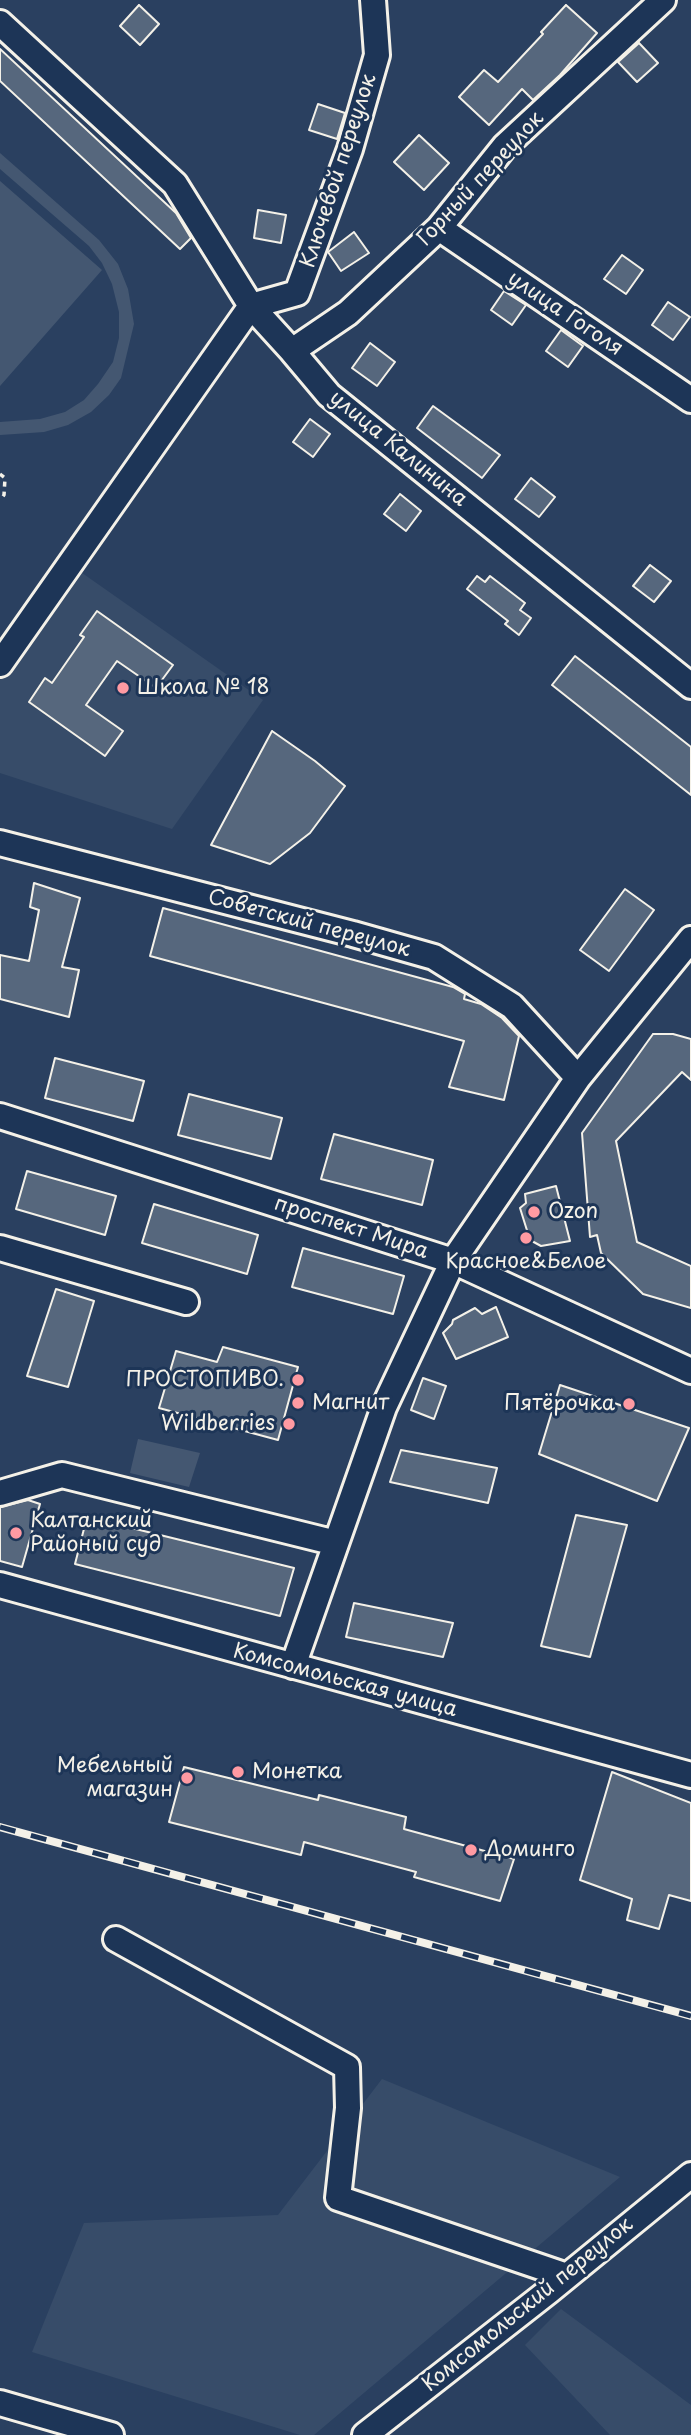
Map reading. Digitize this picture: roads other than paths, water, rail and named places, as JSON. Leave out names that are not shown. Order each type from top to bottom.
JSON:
[{"type":"street","name":"Ключевой переулок","points":[[251,306],[298,293],[350,149],[377,55],[373,0]]},
{"type":"street","name":"Горный переулок","points":[[292,351],[348,313],[439,228],[505,146],[663,0]]},
{"type":"street","name":"улица Калинина","points":[[0,23],[175,184],[251,306],[329,395],[691,686]]},
{"type":"street","name":"улица Гоголя","points":[[439,228],[691,400]]},
{"type":"street","points":[[0,664],[251,306]]},
{"type":"street","name":"Советский переулок","points":[[0,843],[434,957],[512,1006],[578,1078]]},
{"type":"street","points":[[293,1666],[384,1407],[453,1261],[578,1078],[691,939]]},
{"type":"street","name":"проспект Мира","points":[[0,1116],[453,1261],[691,1371]]},
{"type":"street","points":[[0,1248],[186,1302]]},
{"type":"street","points":[[0,1493],[62,1475],[336,1543]]},
{"type":"street","name":"Комсомольская улица","points":[[0,1585],[691,1775]]},
{"type":"street","points":[[116,1939],[347,2067],[348,2108],[338,2198],[567,2276]]},
{"type":"street","name":"Комсомольский переулок","points":[[365,2435],[691,2175]]},
{"type":"street","points":[[0,2403],[111,2435]]},
{"type":"railway","points":[[0,1827],[691,2016]]},
{"type":"place","name":"Школа № 18","points":[[123,688]]},
{"type":"place","name":"Ozon","points":[[534,1212]]},
{"type":"place","name":"Красное&Белое","points":[[526,1238]]},
{"type":"place","name":"ПРОСТОПИВО.","points":[[298,1380]]},
{"type":"place","name":"Магнит","points":[[298,1403]]},
{"type":"place","name":"Пятёрочка","points":[[629,1404]]},
{"type":"place","name":"Wildberries","points":[[289,1424]]},
{"type":"place","name":"Калтанский Районый суд","points":[[16,1533]]},
{"type":"place","name":"Монетка","points":[[238,1772]]},
{"type":"place","name":"Мебельный магазин","points":[[187,1778]]},
{"type":"place","name":"Доминго","points":[[471,1850]]}]
